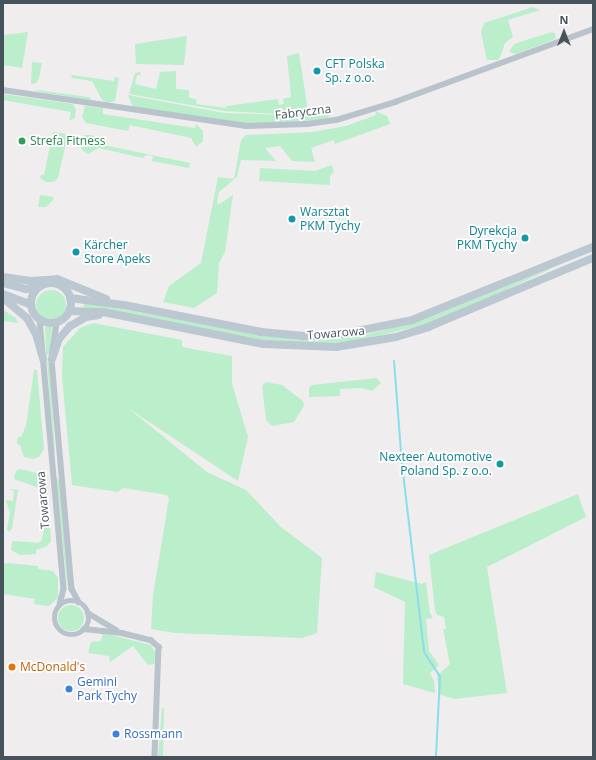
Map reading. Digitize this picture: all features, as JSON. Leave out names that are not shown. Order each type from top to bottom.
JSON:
[{"type":"street","name":"Fabryczna","points":[[3,90],[238,125],[273,127],[307,124],[337,120],[395,102],[593,28]]},
{"type":"street","name":"Towarowa","points":[[70,298],[124,305],[261,332],[304,336],[342,334],[412,320],[593,247]]},
{"type":"street","points":[[568,257],[572,267]]},
{"type":"street","name":"Towarowa","points":[[69,311],[91,310],[263,344],[336,347],[411,333],[593,258]]},
{"type":"street","points":[[3,277],[31,281],[57,279],[81,291],[124,305]]},
{"type":"street","points":[[3,283],[26,289],[37,288],[48,284],[59,285],[70,298],[69,311],[56,322],[40,320],[31,305],[3,294]]},
{"type":"street","points":[[31,305],[37,288]]},
{"type":"street","points":[[3,298],[27,318],[36,334],[43,359]]},
{"type":"street","points":[[52,359],[59,339],[70,326],[86,316],[114,315]]},
{"type":"street","name":"Towarowa","points":[[40,320],[43,331],[43,359],[64,589],[60,605]]},
{"type":"street","name":"Towarowa","points":[[56,322],[52,359],[69,561],[73,590],[79,602]]},
{"type":"street","points":[[122,633],[94,619],[79,602],[71,601],[60,605],[55,619],[60,630],[74,634],[84,629],[122,633],[151,640],[159,647],[155,757]]},
{"type":"street","points":[[84,629],[88,622],[88,613]]},
{"type":"green space","points":[[533,7],[540,10],[508,20],[513,37],[505,43],[499,60],[487,60],[481,32],[484,23]]},
{"type":"green space","points":[[28,32],[22,68],[3,65],[3,35]]},
{"type":"green space","points":[[552,32],[556,34],[555,39],[516,54],[509,52],[514,44]]},
{"type":"green space","points":[[187,36],[184,65],[136,64],[135,44]]},
{"type":"green space","points":[[299,53],[308,111],[278,114],[224,111],[129,94],[135,73],[141,72],[140,75],[137,75],[135,84],[156,89],[160,72],[176,71],[176,89],[189,90],[189,98],[196,99],[197,104],[226,108],[226,106],[278,99],[279,105],[284,104],[283,99],[291,97],[287,56]]},
{"type":"green space","points":[[32,62],[42,63],[39,78],[36,83],[31,84]]},
{"type":"green space","points":[[72,75],[114,81],[114,77],[119,78],[115,101],[107,103],[102,100],[92,81],[71,78]]},
{"type":"green space","points":[[37,90],[91,98],[90,100],[35,91]]},
{"type":"green space","points":[[3,94],[73,104],[76,110],[75,118],[69,121],[71,112],[3,100]]},
{"type":"green space","points":[[128,95],[224,113],[291,115],[333,111],[328,118],[314,120],[274,124],[240,123],[133,107]]},
{"type":"green space","points":[[85,106],[103,108],[103,114],[195,128],[196,124],[203,131],[203,141],[196,147],[191,138],[130,125],[128,131],[86,123],[82,117]]},
{"type":"green space","points":[[375,111],[387,116],[390,124],[335,144],[334,140],[311,148],[315,162],[292,161],[280,146],[265,148],[276,161],[241,160],[237,177],[219,192],[217,201],[218,205],[233,195],[225,252],[219,263],[217,293],[194,308],[163,302],[169,286],[201,263],[218,177],[234,179],[241,140],[246,135],[312,132],[346,126],[376,115]]},
{"type":"green space","points":[[53,132],[67,134],[66,143],[58,178],[54,182],[46,182],[40,178],[41,175],[44,175]]},
{"type":"green space","points":[[85,135],[92,135],[103,145],[190,163],[189,168],[152,161],[153,156],[146,155],[143,158],[99,148],[88,154],[81,149],[82,137]]},
{"type":"green space","points":[[332,165],[334,172],[330,176],[330,185],[259,181],[260,168],[315,171]]},
{"type":"green space","points":[[40,195],[54,197],[46,207],[38,207]]},
{"type":"green space","points":[[557,266],[500,293],[423,325],[361,340],[324,344],[269,341],[83,307],[85,302],[269,337],[324,339],[360,336],[423,320]]},
{"type":"green space","points":[[51,290],[62,294],[66,305],[62,316],[51,320],[40,316],[36,305],[40,294]]},
{"type":"green space","points":[[3,310],[16,318],[18,323],[3,321]]},
{"type":"green space","points":[[93,323],[182,340],[182,347],[232,356],[232,383],[248,437],[238,481],[128,408],[207,472],[246,490],[281,527],[322,558],[317,633],[302,638],[175,633],[151,629],[153,595],[169,498],[167,495],[123,488],[118,492],[72,485],[62,377],[63,347],[80,328]]},
{"type":"green space","points":[[45,327],[52,327],[50,355],[46,355]]},
{"type":"green space","points":[[47,362],[50,362],[55,452],[54,451]]},
{"type":"green space","points":[[34,370],[37,370],[44,449],[39,457],[33,459],[24,457],[20,445],[17,444],[18,437],[21,437],[26,426]]},
{"type":"green space","points":[[377,378],[381,383],[372,391],[361,388],[340,389],[340,396],[309,397],[309,388],[312,385]]},
{"type":"green space","points":[[266,382],[282,385],[303,401],[304,406],[294,422],[272,426],[266,420],[262,386]]},
{"type":"green space","points":[[20,469],[41,474],[47,481],[51,541],[47,546],[36,550],[36,554],[20,555],[11,550],[12,542],[15,541],[38,543],[42,540],[48,508],[47,500],[37,487],[14,479],[16,471]]},
{"type":"green space","points":[[56,476],[60,482],[70,586],[67,586]]},
{"type":"green space","points":[[8,489],[18,490],[12,529],[9,532],[7,529],[10,513],[6,500],[13,501],[14,491]]},
{"type":"green space","points":[[578,494],[586,517],[487,567],[507,693],[454,699],[439,694],[437,676],[450,664],[443,629],[446,629],[444,617],[437,615],[435,610],[429,555]]},
{"type":"green space","points":[[8,563],[38,566],[38,569],[53,571],[58,578],[58,598],[49,606],[34,604],[35,599],[3,594],[3,564]]},
{"type":"green space","points":[[376,572],[422,584],[426,582],[430,613],[433,618],[426,619],[429,651],[439,665],[430,673],[434,681],[435,693],[403,684],[405,602],[374,587]]},
{"type":"green space","points":[[71,605],[80,609],[84,618],[80,627],[71,631],[62,627],[58,618],[62,609]]},
{"type":"green space","points":[[103,633],[151,645],[156,654],[154,664],[148,665],[133,646],[110,662],[109,656],[88,653],[91,642],[101,641]]},
{"type":"green space","points":[[162,708],[164,708],[163,757],[158,757]]},
{"type":"waterway","points":[[394,361],[402,464],[424,652],[440,677],[436,757]]},
{"type":"place","name":"CFT Polska Sp. z o.o.","points":[[317,71]]},
{"type":"place","name":"Strefa Fitness","points":[[22,141]]},
{"type":"place","name":"Warsztat PKM Tychy","points":[[292,219]]},
{"type":"place","name":"Dyrekcja PKM Tychy","points":[[525,238]]},
{"type":"place","name":"Kärcher Store Apeks","points":[[76,252]]},
{"type":"place","name":"Nexteer Automotive Poland Sp. z o.o.","points":[[500,464]]},
{"type":"place","name":"McDonald's","points":[[12,667]]},
{"type":"place","name":"Gemini Park Tychy","points":[[69,689]]},
{"type":"place","name":"Rossmann","points":[[116,734]]}]
